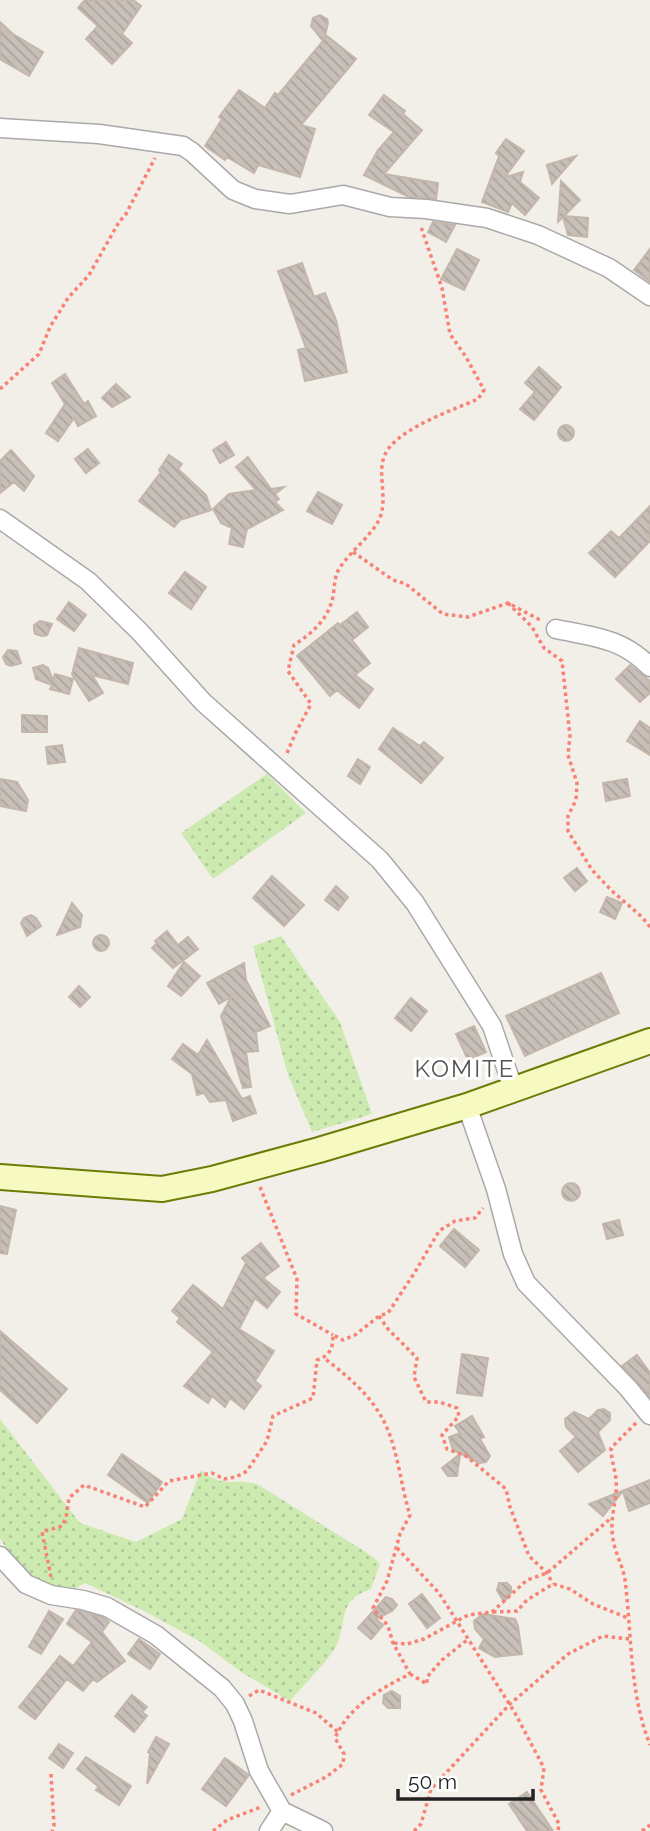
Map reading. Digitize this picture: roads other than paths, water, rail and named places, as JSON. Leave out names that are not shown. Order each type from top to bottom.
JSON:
[{"type":"street","points":[[0,128],[99,134],[183,146],[233,190],[255,199],[290,204],[343,195],[390,207],[487,218],[538,235],[609,268],[650,296]]},
{"type":"street","points":[[0,519],[89,581],[140,632],[203,702],[380,860],[415,903],[492,1026],[513,1088]]},
{"type":"street","points":[[556,629],[606,638],[629,650],[650,667]]},
{"type":"street","points":[[0,1177],[162,1189],[256,1168],[467,1106],[650,1041]]},
{"type":"street","points":[[467,1106],[496,1189],[513,1254],[526,1283],[649,1413]]},
{"type":"street","points":[[0,1556],[26,1584],[51,1595],[107,1607],[156,1635],[222,1688],[243,1721],[259,1771],[279,1806],[323,1831]]},
{"type":"street","points":[[269,1831],[279,1806]]},
{"type":"district","name":"KOMITE","points":[[465,1069]]}]
